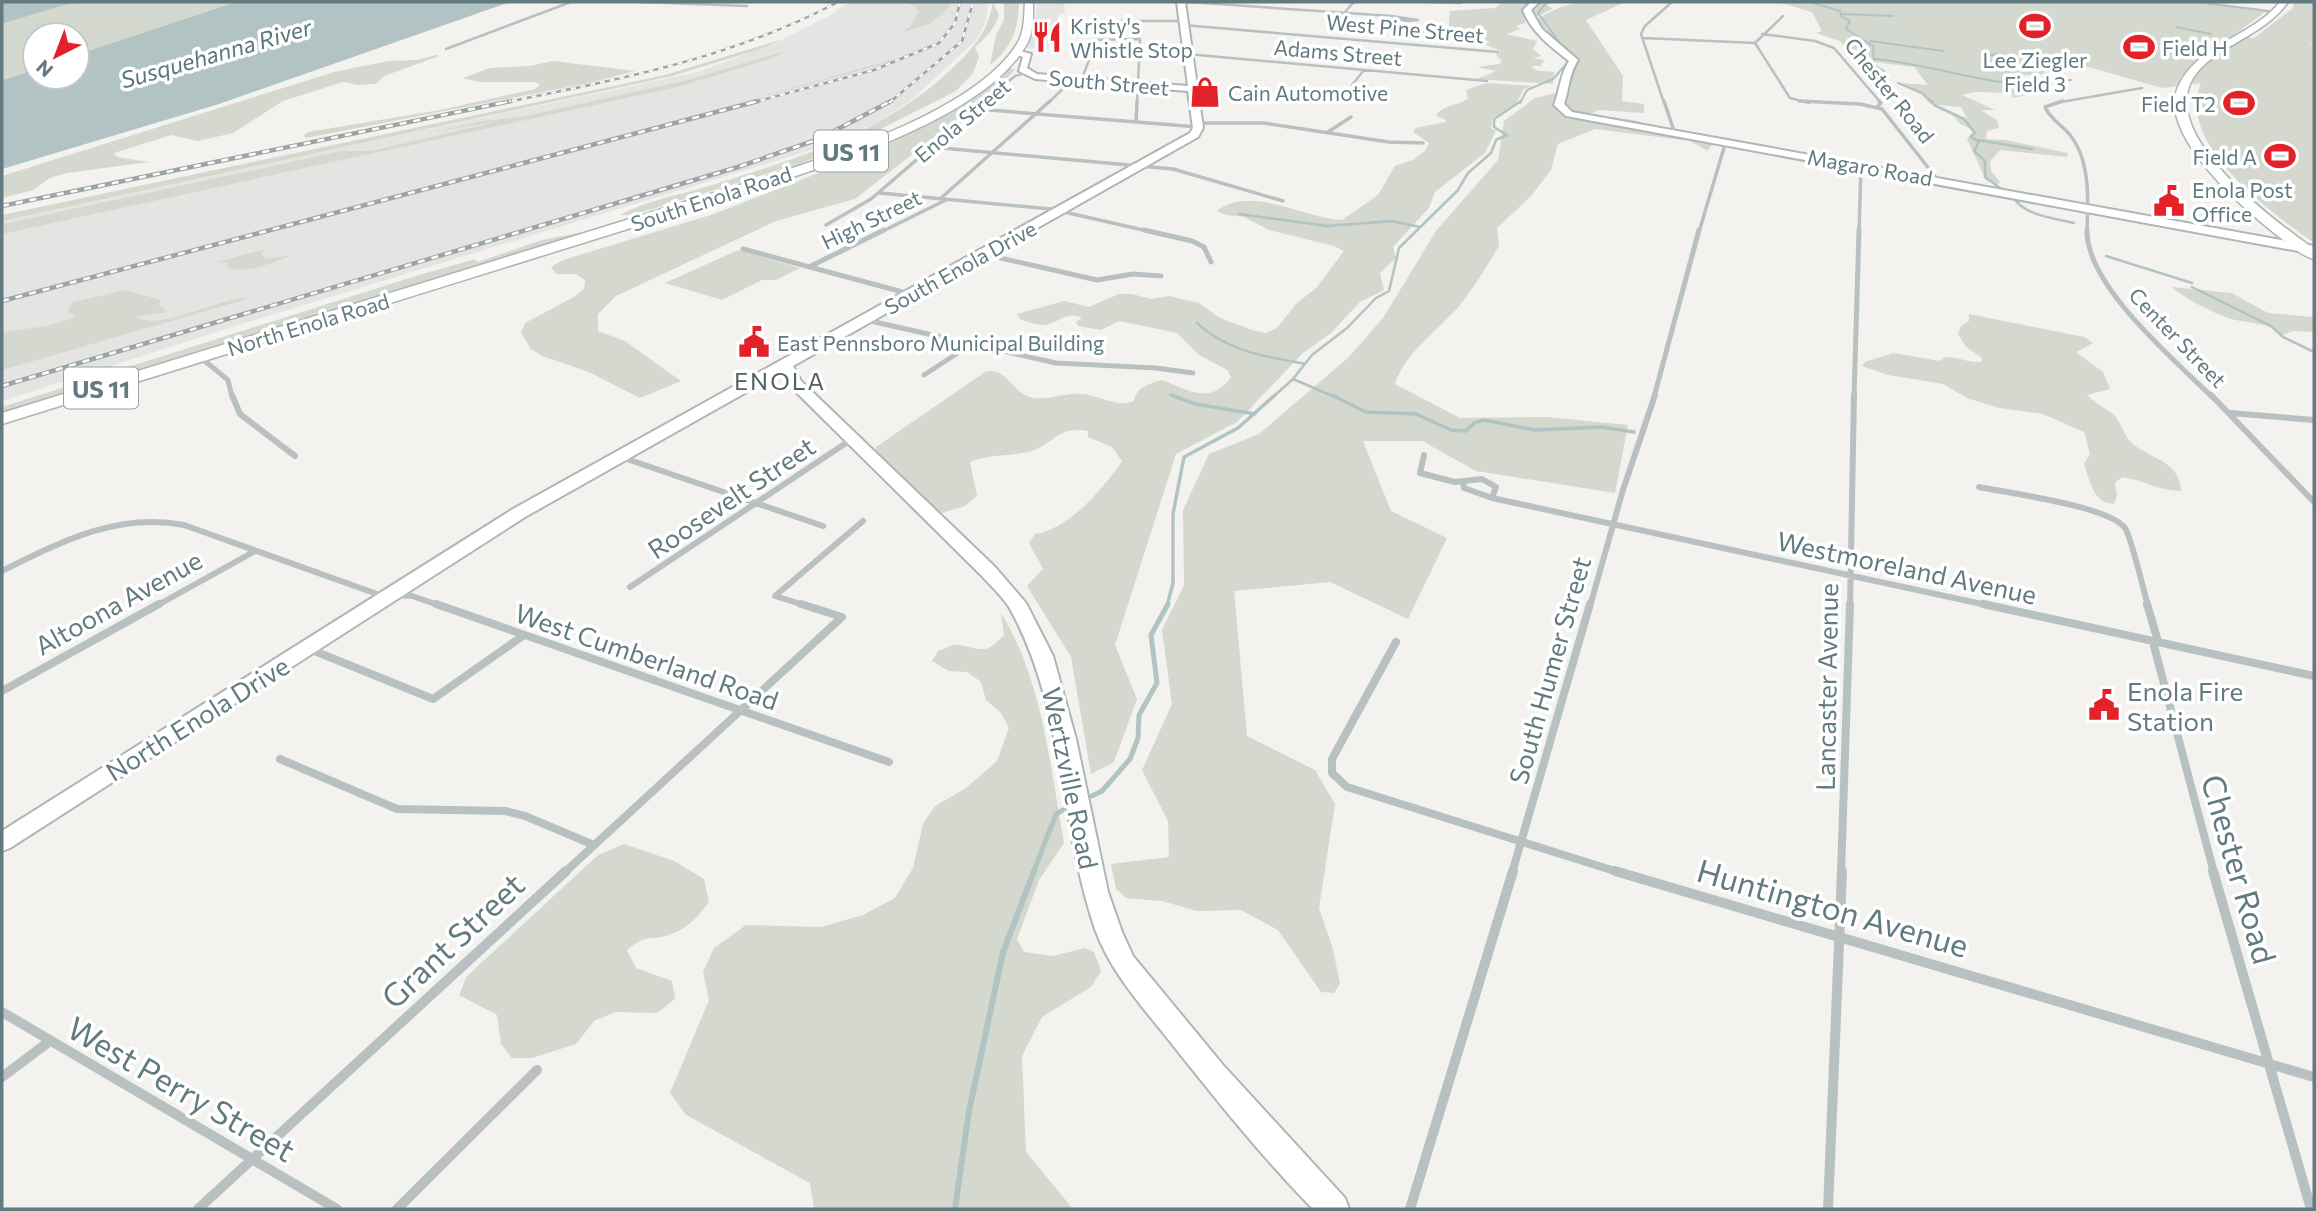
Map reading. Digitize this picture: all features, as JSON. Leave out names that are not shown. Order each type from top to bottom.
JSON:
[{"type":"main road","name":"South Enola Road","points":[[615,228],[787,174],[887,136],[961,98],[990,78],[1016,53],[1026,33],[1030,2]]},
{"type":"main road","points":[[1181,2],[1198,125]]},
{"type":"main road","name":"Magaro Road","points":[[1535,2],[1527,10],[1528,15],[1546,38],[1574,60],[1564,77],[1565,88],[1559,104],[1563,111],[1587,118],[1674,131],[2249,237],[2311,251]]},
{"type":"main road","points":[[2284,2],[2199,65],[2188,77],[2180,99],[2182,120],[2210,166],[2279,229],[2311,251]]},
{"type":"main road","name":"Enola Street","points":[[1016,53],[1028,56],[1022,69],[1026,72]]},
{"type":"main road","name":"South Street","points":[[1026,72],[1042,78],[1193,89]]},
{"type":"main road","name":"South Enola Drive","points":[[391,595],[519,513],[1194,135],[1198,125]]},
{"type":"main road","name":"North Enola Road","points":[[2,419],[615,228]]},
{"type":"main road","points":[[2249,237],[2274,237],[2279,229]]},
{"type":"main road","name":"Wertzville Road","points":[[785,365],[795,383],[988,571],[1016,603],[1043,656],[1065,739],[1096,892],[1109,932],[1124,963],[1213,1074],[1334,1209]]},
{"type":"main road","name":"North Enola Drive","points":[[2,842],[391,595]]},
{"type":"street","points":[[446,49],[571,2]]},
{"type":"street","points":[[640,2],[747,6]]},
{"type":"street","points":[[716,5],[721,2]]},
{"type":"street","points":[[1188,2],[1391,16],[1418,19],[1409,22],[1391,16]]},
{"type":"street","points":[[1343,14],[1354,2]]},
{"type":"street","points":[[1428,2],[1460,3]]},
{"type":"street","points":[[1672,2],[1646,26],[1643,37],[1674,131]]},
{"type":"street","points":[[2197,2],[2274,12]]},
{"type":"street","points":[[1755,43],[1783,16]]},
{"type":"street","name":"West Pine Street","points":[[1086,21],[1183,23],[1498,52]]},
{"type":"street","name":"Chester Road","points":[[1762,34],[1815,41],[1834,48],[1881,103],[1877,107],[1887,115],[1938,180]]},
{"type":"street","points":[[1643,37],[1755,43]]},
{"type":"street","points":[[1081,81],[1094,43],[1091,41],[1102,38],[1140,39],[1136,122]]},
{"type":"street","points":[[1755,43],[1790,98],[1877,107]]},
{"type":"street","name":"Adams Street","points":[[1187,54],[1487,81]]},
{"type":"street","points":[[1352,85],[1364,70]]},
{"type":"street","name":"Enola Street","points":[[826,225],[857,210],[880,193],[879,190],[1015,76],[1026,72]]},
{"type":"street","name":"High Street","points":[[940,199],[1066,86]]},
{"type":"street","name":"Center Street","points":[[2142,88],[2056,102],[2046,107],[2046,111],[2066,130],[2077,146],[2085,172],[2086,233],[2091,250],[2115,296],[2138,324],[2229,413],[2314,502]]},
{"type":"street","points":[[977,110],[1198,125],[1257,122],[1389,142],[1423,143]]},
{"type":"street","points":[[1328,133],[1351,117]]},
{"type":"street","name":"South Humer Street","points":[[1410,1209],[1613,525],[1651,409],[1726,141]]},
{"type":"street","points":[[931,147],[1142,164],[1193,173],[1283,201]]},
{"type":"street","name":"Lancaster Avenue","points":[[1828,1209],[1840,937],[1861,166]]},
{"type":"street","points":[[880,193],[1060,211],[1192,241],[1204,247],[1211,262]]},
{"type":"street","name":"High Street","points":[[808,267],[947,199]]},
{"type":"street","points":[[743,249],[911,294]]},
{"type":"street","points":[[983,254],[1104,281]]},
{"type":"street","points":[[1097,280],[1133,274],[1161,276]]},
{"type":"street","points":[[865,319],[1056,363],[1156,368],[1193,373]]},
{"type":"street","points":[[924,375],[970,345]]},
{"type":"street","points":[[200,357],[228,380],[240,414],[295,456]]},
{"type":"street","points":[[2229,413],[2314,420]]},
{"type":"street","name":"Roosevelt Street","points":[[630,587],[852,439]]},
{"type":"street","name":"Westmoreland Avenue","points":[[1424,455],[1420,473],[1463,483],[1474,478],[1492,483],[1497,489],[1492,498]]},
{"type":"street","points":[[621,457],[823,526]]},
{"type":"street","name":"Westmoreland Avenue","points":[[1463,483],[1468,492],[1492,498],[2314,676]]},
{"type":"street","name":"Chester Road","points":[[1979,487],[2089,511],[2121,524],[2129,538],[2157,638],[2154,646],[2193,800],[2311,1209]]},
{"type":"street","name":"West Cumberland Road","points":[[2,571],[81,534],[134,521],[174,522],[377,594],[412,596],[889,762]]},
{"type":"street","name":"Grant Street","points":[[198,1209],[842,617],[775,596],[863,521]]},
{"type":"street","name":"Altoona Avenue","points":[[2,691],[255,551]]},
{"type":"street","points":[[307,648],[433,699],[524,635]]},
{"type":"street","name":"Huntington Avenue","points":[[1396,642],[1332,759],[1332,773],[1339,781],[1353,789],[2314,1077]]},
{"type":"street","points":[[280,759],[397,808],[505,811],[525,816],[594,845]]},
{"type":"street","name":"West Perry Street","points":[[2,1012],[337,1209]]},
{"type":"street","points":[[2,1077],[50,1041]]},
{"type":"street","points":[[397,1209],[537,1070]]},
{"type":"shaded area","points":[[236,2],[91,50],[91,21],[21,21],[21,74],[2,80],[2,24],[68,4]]},
{"type":"shaded area","points":[[849,2],[989,2],[985,23],[977,39],[909,102],[874,124],[815,149],[248,322],[2,401],[2,220],[697,72],[771,45],[827,17]]},
{"type":"shaded area","points":[[905,2],[948,3],[950,6],[930,24],[901,33],[910,27],[919,12]]},
{"type":"shaded area","points":[[993,2],[999,15],[997,20],[990,32],[975,47],[979,57],[973,73],[956,91],[855,142],[799,164],[632,215],[620,215],[651,202],[801,156],[862,130],[891,114],[945,75],[969,51],[987,24]]},
{"type":"shaded area","points":[[1004,2],[1019,2],[1017,20],[1008,45],[990,65],[996,35],[1004,20]]},
{"type":"shaded area","points":[[1503,2],[1554,2],[1547,5],[1553,9],[1533,18],[1530,11],[1534,3],[1526,6],[1522,11],[1526,23],[1516,26],[1521,29],[1506,34],[1537,41],[1533,49],[1541,56],[1533,58],[1545,60],[1540,66],[1530,66],[1536,69],[1533,70],[1554,72],[1553,84],[1477,79],[1496,71],[1477,67],[1499,64],[1502,61],[1496,55],[1501,51],[1486,45],[1489,41],[1456,36],[1440,39],[1367,28],[1366,23],[1373,28],[1448,33],[1450,11],[1495,8]]},
{"type":"shaded area","points":[[1580,2],[1625,2],[1586,20],[1623,76],[1622,101],[1644,104],[1644,113],[1599,110],[1590,114],[1639,121],[1645,125],[1714,141],[1708,151],[1690,141],[1595,129],[1558,144],[1551,170],[1531,196],[1497,228],[1499,246],[1476,283],[1460,305],[1414,352],[1395,384],[1460,418],[1547,417],[1628,425],[1615,493],[1476,471],[1422,441],[1363,441],[1391,511],[1447,538],[1408,619],[1330,582],[1234,591],[1247,736],[1315,770],[1335,804],[1319,908],[1333,949],[1340,984],[1334,993],[1321,992],[1278,930],[1241,910],[1197,911],[1162,901],[1126,898],[1116,889],[1111,864],[1169,857],[1168,821],[1142,770],[1172,704],[1162,630],[1184,585],[1183,510],[1209,454],[1259,434],[1349,357],[1383,318],[1436,231],[1498,160],[1504,121],[1535,98],[1569,90],[1575,60],[1536,19],[1561,7]]},
{"type":"shaded area","points":[[1778,2],[2187,2],[2265,12],[2234,35],[2254,38],[2293,8],[2294,2],[2314,2],[2314,43],[2309,44],[2314,45],[2314,243],[2253,195],[2214,153],[2202,130],[2197,106],[2201,83],[2162,88],[2085,66],[2037,75],[2008,76],[2010,83],[2026,95],[2013,98],[2012,93],[1975,92],[1962,95],[1995,110],[1981,110],[1997,120],[1999,128],[1987,131],[1986,139],[2005,140],[2068,153],[2067,157],[2000,150],[1990,162],[1991,171],[2000,182],[1996,185],[1986,180],[1967,139],[1974,130],[1960,124],[1953,115],[1967,118],[1961,107],[1930,104],[1922,95],[1898,83],[1928,85],[1914,67],[1874,62],[1866,51],[1845,48],[1840,41],[1816,33],[1822,31],[1812,12]]},
{"type":"shaded area","points":[[1064,3],[1065,14],[1059,14],[1048,49],[1027,48],[1035,28],[1037,4]]},
{"type":"shaded area","points":[[780,40],[764,48],[672,76],[2,221],[2,215],[665,75]]},
{"type":"shaded area","points":[[785,51],[773,58],[677,87],[2,234],[2,224],[342,151],[372,151],[500,121],[432,132],[483,121],[522,117],[688,80]]},
{"type":"shaded area","points":[[439,56],[384,76],[376,84],[343,82],[283,101],[233,133],[198,141],[171,135],[114,153],[117,157],[149,162],[67,173],[50,178],[33,190],[2,198],[2,176],[334,72]]},
{"type":"shaded area","points":[[891,60],[895,61],[731,105]]},
{"type":"shaded area","points":[[553,61],[635,71],[589,83],[306,138],[303,136],[308,132],[440,110],[535,89],[540,85],[536,82],[478,82],[463,78],[490,68],[530,66]]},
{"type":"shaded area","points":[[1010,68],[1015,70],[995,90],[855,199],[776,221],[616,296],[598,314],[598,331],[625,341],[681,381],[640,398],[589,372],[542,356],[531,349],[521,333],[525,323],[584,289],[585,280],[576,274],[556,274],[551,267],[563,260],[714,214],[826,170],[934,120]]},
{"type":"shaded area","points":[[1486,83],[1532,86],[1524,89],[1516,104],[1492,118],[1491,128],[1496,131],[1485,153],[1435,192],[1429,208],[1393,247],[1396,258],[1380,273],[1384,290],[1360,302],[1331,333],[1302,354],[1237,422],[1176,454],[1115,645],[1137,699],[1114,762],[1091,774],[1071,657],[1027,586],[1043,569],[1029,543],[1035,534],[1048,531],[1084,506],[1122,461],[1112,447],[1088,437],[1088,431],[1063,433],[1031,451],[970,462],[977,496],[965,506],[938,514],[875,452],[876,447],[985,372],[992,371],[1004,376],[1020,391],[1033,398],[1076,394],[1127,403],[1134,401],[1135,396],[1145,386],[1162,380],[1199,393],[1216,391],[1231,377],[1227,370],[1199,355],[1177,333],[1119,321],[1101,330],[1078,326],[1076,322],[1082,318],[1072,316],[1038,325],[1020,319],[1017,314],[1064,301],[1089,307],[1119,294],[1132,294],[1151,299],[1169,296],[1199,303],[1220,318],[1252,330],[1266,333],[1277,328],[1296,304],[1317,287],[1344,251],[1334,246],[1269,230],[1244,217],[1217,211],[1246,201],[1262,202],[1342,220],[1378,195],[1395,166],[1413,160],[1426,150],[1429,143],[1413,132],[1416,128],[1445,122],[1446,120],[1436,116],[1439,112],[1468,98],[1466,90]]},
{"type":"shaded area","points":[[583,232],[2,412],[2,407],[419,275],[475,259],[478,262],[542,240]]},
{"type":"shaded area","points":[[265,249],[261,253],[265,259],[293,255],[260,267],[244,269],[227,267],[227,262],[217,262]]},
{"type":"shaded area","points":[[738,250],[800,268],[776,280],[762,280],[722,300],[665,283]]},
{"type":"shaded area","points":[[2172,287],[2232,293],[2268,313],[2314,317],[2314,332],[2293,331],[2283,335],[2267,326],[2212,311]]},
{"type":"shaded area","points":[[125,290],[161,300],[159,306],[168,312],[136,317],[147,320],[175,317],[223,302],[251,298],[2,370],[2,332],[47,326],[76,317],[67,310],[73,302]]},
{"type":"shaded area","points":[[1969,314],[2084,337],[2093,343],[2076,352],[2103,372],[2110,389],[2087,395],[2113,414],[2134,445],[2171,468],[2180,481],[2181,491],[2122,477],[2115,483],[2117,496],[2114,504],[2107,503],[2093,490],[2088,477],[2084,464],[2090,454],[2084,432],[2043,414],[1999,408],[1967,398],[1943,384],[1888,375],[1862,366],[1865,362],[1893,353],[1940,361],[1945,357],[1982,362],[1981,357],[1966,347],[1958,334],[1961,326],[1969,321]]},
{"type":"shaded area","points":[[1001,613],[1027,667],[1036,695],[1064,843],[1039,880],[1017,939],[1024,952],[1053,956],[1085,948],[1094,952],[1101,971],[1091,987],[1042,1017],[1022,1056],[1026,1152],[1073,1209],[814,1209],[810,1183],[686,1115],[670,1093],[709,1000],[703,972],[714,948],[746,925],[821,927],[863,915],[895,898],[913,868],[923,824],[935,806],[966,788],[997,761],[1009,728],[1001,713],[986,700],[981,682],[967,672],[949,671],[932,661],[938,651],[954,645],[979,649],[993,646],[1004,635]]},
{"type":"shaded area","points":[[624,844],[674,861],[704,879],[709,902],[692,922],[662,937],[644,939],[627,950],[636,968],[672,981],[675,999],[657,1013],[615,1012],[594,1021],[576,1044],[532,1058],[512,1058],[501,1044],[497,1015],[459,995],[467,976],[598,855]]},
{"type":"water","points":[[2,2],[94,2],[68,4],[2,24]]},
{"type":"water","name":"Susquehanna River","points":[[236,2],[510,2],[219,104],[2,169],[2,80],[21,74],[21,91],[91,91],[91,50]]},
{"type":"waterway","points":[[1547,2],[1538,13],[1560,43],[1574,56]]},
{"type":"waterway","points":[[1810,2],[1840,11],[1841,16],[1850,21],[1846,29],[1873,46],[1874,65],[1884,71]]},
{"type":"waterway","points":[[1841,14],[1893,16]]},
{"type":"waterway","points":[[2176,27],[2211,34]]},
{"type":"waterway","points":[[1870,41],[1943,51]]},
{"type":"waterway","points":[[1987,55],[2004,54]]},
{"type":"waterway","points":[[1875,59],[2003,82],[2071,80]]},
{"type":"waterway","points":[[1520,103],[1527,90],[1553,79],[1568,62]]},
{"type":"waterway","points":[[1898,83],[1922,93],[1933,103]]},
{"type":"waterway","points":[[1305,364],[1312,355],[1347,328],[1376,298],[1389,291],[1399,248],[1458,190],[1468,173],[1491,153],[1496,140],[1507,135],[1494,127],[1494,119],[1521,101]]},
{"type":"waterway","points":[[1933,103],[1964,119],[1975,133],[1971,137],[1979,142],[1974,151],[1985,161],[1985,177],[2000,188]]},
{"type":"waterway","points":[[1977,140],[2032,149]]},
{"type":"waterway","points":[[2288,194],[2282,190],[2289,189]]},
{"type":"waterway","points":[[2013,197],[2032,212],[2074,223]]},
{"type":"waterway","points":[[1239,214],[1328,226],[1391,221],[1420,227]]},
{"type":"waterway","points":[[2106,256],[2192,283]]},
{"type":"waterway","points":[[2192,287],[2271,326],[2283,337],[2314,352]]},
{"type":"waterway","points":[[1197,323],[1234,347],[1305,364]]},
{"type":"waterway","points":[[1293,379],[1305,364]]},
{"type":"waterway","points":[[1273,397],[1293,379]]},
{"type":"waterway","points":[[1293,379],[1335,397]]},
{"type":"waterway","points":[[1175,397],[1171,395],[1195,404],[1254,414]]},
{"type":"waterway","points":[[1254,414],[1275,395]]},
{"type":"waterway","points":[[1332,395],[1366,412],[1416,414],[1451,430],[1466,431],[1474,423],[1484,420],[1535,430],[1601,427],[1634,432]]},
{"type":"waterway","points":[[1167,606],[1173,583],[1173,514],[1184,457],[1238,428],[1254,414]]},
{"type":"waterway","points":[[1092,796],[1102,791],[1130,759],[1138,738],[1139,715],[1157,683],[1151,635],[1167,606]]},
{"type":"waterway","points":[[1033,873],[1056,814],[1063,810]]},
{"type":"waterway","points":[[955,1209],[969,1111],[1003,952],[1034,871]]},
{"type":"railway","points":[[502,103],[632,76],[715,53],[797,22],[838,2]]},
{"type":"railway","points":[[751,103],[874,70],[939,43],[955,23],[960,2]]},
{"type":"railway","points":[[889,103],[962,41],[973,2]]},
{"type":"railway","points":[[2,206],[511,101]]},
{"type":"railway","points":[[2,301],[758,101]]},
{"type":"railway","points":[[2,386],[738,167],[819,139],[891,101]]},
{"type":"place","name":"Lee Ziegler Field 3","points":[[2035,26]]},
{"type":"place","name":"Kristy's Whistle Stop","points":[[1047,37]]},
{"type":"place","name":"Field H","points":[[2139,47]]},
{"type":"place","name":"Cain Automotive","points":[[1205,92]]},
{"type":"place","name":"Field T2","points":[[2239,103]]},
{"type":"place","name":"Field A","points":[[2280,156]]},
{"type":"place","name":"Enola Post Office","points":[[2169,201]]},
{"type":"place","name":"East Pennsboro Municipal Building","points":[[754,342]]},
{"type":"place","name":"Enola Fire Station","points":[[2104,705]]},
{"type":"district","name":"ENOLA","points":[[780,380]]}]
